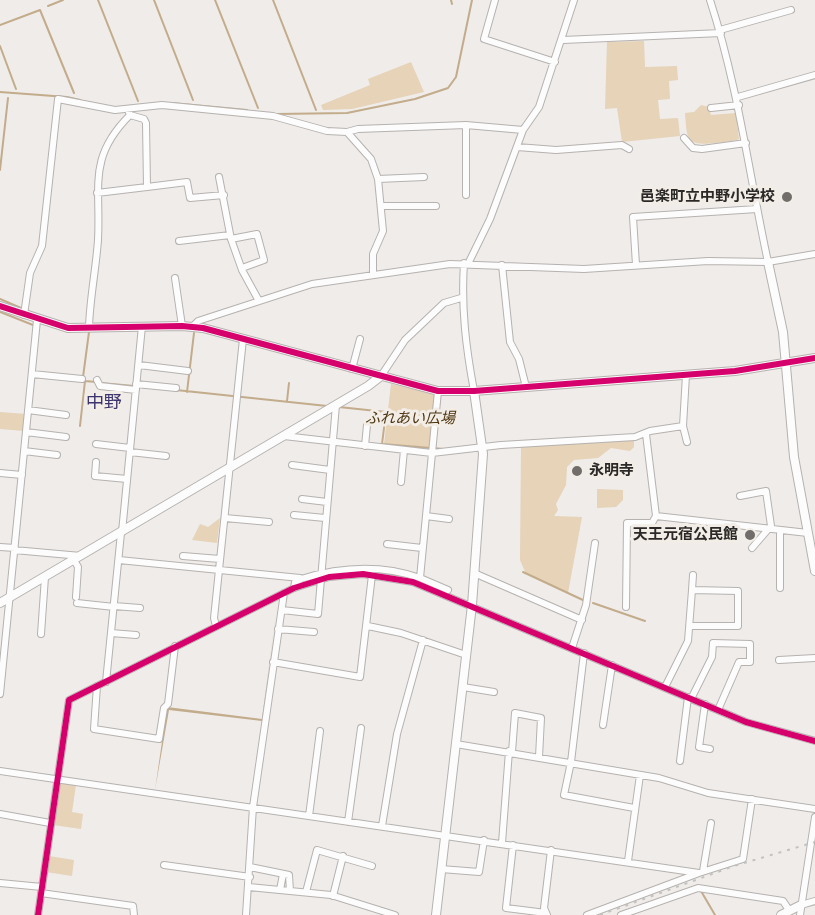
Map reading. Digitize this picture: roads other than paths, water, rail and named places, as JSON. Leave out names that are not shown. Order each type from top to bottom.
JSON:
[{"type":"street","points":[[495,0],[484,39],[555,62]]},
{"type":"street","points":[[436,915],[463,687],[484,448],[463,331],[461,298],[466,263],[490,219],[523,130],[539,107],[563,40],[563,31],[574,0]]},
{"type":"street","points":[[710,0],[738,97],[757,209],[783,332],[794,457],[815,571]]},
{"type":"street","points":[[563,40],[720,32],[791,10]]},
{"type":"street","points":[[738,97],[815,75]]},
{"type":"street","points":[[24,315],[30,273],[42,246],[58,99],[129,113],[144,119],[146,123],[147,187]]},
{"type":"street","points":[[89,327],[91,283],[98,243],[100,166],[109,137],[129,113],[162,105],[200,108],[273,116],[327,131],[346,132],[358,129],[466,125],[523,130]]},
{"type":"street","points":[[711,108],[739,105]]},
{"type":"street","points":[[466,125],[466,195]]},
{"type":"street","points":[[346,132],[371,159],[378,179],[383,231],[373,254],[373,275]]},
{"type":"street","points":[[684,138],[693,148],[702,149],[746,143]]},
{"type":"street","points":[[517,147],[556,150],[622,145],[629,149]]},
{"type":"street","points":[[219,177],[231,237],[242,268],[259,301]]},
{"type":"street","points":[[378,179],[424,177]]},
{"type":"street","points":[[98,193],[187,182],[190,198],[224,195]]},
{"type":"street","points":[[381,206],[436,206]]},
{"type":"street","points":[[636,265],[633,217],[757,209]]},
{"type":"street","points":[[179,241],[257,234],[264,260],[242,268]]},
{"type":"street","points":[[192,327],[198,321],[312,284],[466,263],[584,268],[708,261],[768,262],[815,254]]},
{"type":"street","points":[[502,265],[510,342],[519,359],[526,387]]},
{"type":"street","points":[[175,278],[182,326]]},
{"type":"street","points":[[0,603],[284,436],[381,376],[405,340],[444,303],[461,298]]},
{"type":"street","points":[[0,306],[62,327],[192,327],[438,391],[474,391],[742,371],[815,358]]},
{"type":"street","points":[[0,694],[38,320]]},
{"type":"street","points":[[106,682],[142,326]]},
{"type":"street","points":[[216,626],[214,618],[243,339]]},
{"type":"street","points":[[352,369],[360,339]]},
{"type":"street","points":[[138,365],[188,371]]},
{"type":"street","points":[[32,374],[82,379]]},
{"type":"street","points":[[686,375],[684,426],[687,442]]},
{"type":"street","points":[[97,380],[100,386],[176,388]]},
{"type":"street","points":[[420,578],[438,391]]},
{"type":"street","points":[[282,610],[318,614],[336,405]]},
{"type":"street","points":[[28,410],[66,415]]},
{"type":"street","points":[[365,446],[367,425]]},
{"type":"street","points":[[284,436],[432,453],[646,434],[650,431],[684,426]]},
{"type":"street","points":[[26,432],[66,437]]},
{"type":"street","points":[[626,608],[627,523],[652,523],[656,516],[646,434]]},
{"type":"street","points":[[96,444],[166,456]]},
{"type":"street","points":[[401,482],[404,450]]},
{"type":"street","points":[[24,451],[57,455]]},
{"type":"street","points":[[96,462],[95,476],[127,479]]},
{"type":"street","points":[[292,465],[330,470]]},
{"type":"street","points":[[0,473],[22,476]]},
{"type":"street","points":[[740,496],[766,491],[771,529]]},
{"type":"street","points":[[302,499],[327,502]]},
{"type":"street","points":[[294,515],[325,518]]},
{"type":"street","points":[[426,516],[449,519]]},
{"type":"street","points":[[656,516],[808,533]]},
{"type":"street","points":[[225,518],[269,522]]},
{"type":"street","points":[[752,548],[771,529]]},
{"type":"street","points":[[780,531],[780,588]]},
{"type":"street","points":[[572,648],[582,620],[595,543]]},
{"type":"street","points":[[387,544],[422,548]]},
{"type":"street","points":[[0,547],[78,558]]},
{"type":"street","points":[[183,556],[220,559]]},
{"type":"street","points":[[78,558],[77,600],[140,608]]},
{"type":"street","points":[[119,560],[301,579],[372,574],[413,582],[718,710],[774,732],[815,741]]},
{"type":"street","points":[[38,915],[69,700],[294,588],[320,576],[346,568],[373,568],[420,578],[448,590]]},
{"type":"street","points":[[474,573],[582,620]]},
{"type":"street","points":[[273,662],[360,677],[368,626],[372,574]]},
{"type":"street","points":[[665,687],[688,641],[693,575]]},
{"type":"street","points":[[41,634],[45,577]]},
{"type":"street","points":[[294,588],[295,582],[301,579]]},
{"type":"street","points":[[690,626],[738,626],[738,591],[692,590]]},
{"type":"street","points":[[246,915],[250,877],[252,807],[284,593]]},
{"type":"street","points":[[368,626],[423,640],[466,655]]},
{"type":"street","points":[[278,629],[314,632]]},
{"type":"street","points":[[111,633],[136,635]]},
{"type":"street","points":[[382,826],[397,734],[423,640]]},
{"type":"street","points":[[680,761],[689,698],[712,657],[713,643],[750,644],[750,662],[739,662],[718,710]]},
{"type":"street","points":[[97,686],[94,729],[159,739],[164,708],[168,704],[176,646]]},
{"type":"street","points":[[584,653],[571,762],[564,795],[634,808]]},
{"type":"street","points":[[779,660],[815,658]]},
{"type":"street","points":[[603,725],[612,665]]},
{"type":"street","points":[[463,687],[494,692]]},
{"type":"street","points":[[705,704],[699,747],[710,749]]},
{"type":"street","points":[[502,843],[515,713],[541,718],[539,757]]},
{"type":"street","points":[[348,822],[361,728]]},
{"type":"street","points":[[309,816],[320,731]]},
{"type":"street","points":[[456,744],[659,778],[708,793],[815,809]]},
{"type":"street","points":[[0,771],[701,872]]},
{"type":"street","points":[[628,861],[640,775]]},
{"type":"street","points":[[587,915],[701,872],[743,859],[752,799]]},
{"type":"street","points":[[0,814],[50,823]]},
{"type":"street","points":[[801,912],[815,817]]},
{"type":"street","points":[[701,872],[711,823]]},
{"type":"street","points":[[441,869],[479,872],[484,840]]},
{"type":"street","points":[[513,845],[506,908],[547,914]]},
{"type":"street","points":[[306,892],[317,850],[343,856],[372,867]]},
{"type":"street","points":[[547,914],[544,908],[551,850]]},
{"type":"street","points":[[333,896],[343,856]]},
{"type":"street","points":[[164,865],[250,877]]},
{"type":"street","points":[[250,867],[291,877],[290,891]]},
{"type":"street","points":[[280,890],[283,874]]},
{"type":"street","points":[[0,883],[133,906],[134,915]]},
{"type":"street","points":[[249,887],[333,896],[395,915]]},
{"type":"street","points":[[621,915],[698,888],[783,901],[785,912],[801,912],[815,901]]},
{"type":"waterway","points":[[48,6],[63,0]]},
{"type":"waterway","points":[[98,0],[138,101]]},
{"type":"waterway","points":[[154,0],[193,100]]},
{"type":"waterway","points":[[215,0],[258,108]]},
{"type":"waterway","points":[[273,0],[316,110]]},
{"type":"waterway","points":[[451,0],[452,4]]},
{"type":"waterway","points":[[276,114],[347,113],[415,99],[448,88],[456,77],[472,0]]},
{"type":"waterway","points":[[0,25],[40,10],[74,93]]},
{"type":"waterway","points":[[0,46],[16,89]]},
{"type":"waterway","points":[[0,92],[80,100]]},
{"type":"waterway","points":[[0,170],[8,98]]},
{"type":"waterway","points":[[172,103],[247,110]]},
{"type":"waterway","points":[[0,299],[21,308]]},
{"type":"waterway","points":[[0,312],[33,325]]},
{"type":"waterway","points":[[89,332],[83,377],[85,381],[96,382]]},
{"type":"waterway","points":[[187,392],[194,333]]},
{"type":"waterway","points":[[80,426],[85,381]]},
{"type":"waterway","points":[[101,383],[134,386]]},
{"type":"waterway","points":[[287,401],[289,383]]},
{"type":"waterway","points":[[176,390],[327,406]]},
{"type":"waterway","points":[[339,407],[386,412],[382,444],[444,449]]},
{"type":"waterway","points":[[523,572],[585,601]]},
{"type":"waterway","points":[[593,603],[645,621]]},
{"type":"waterway","points":[[701,891],[715,915]]},
{"type":"railway","points":[[600,915],[734,866],[815,842]]},
{"type":"place","name":"邑楽町立中野小学校","points":[[787,197]]},
{"type":"place","name":"永明寺","points":[[577,471]]},
{"type":"place","name":"天王元宿公民館","points":[[750,535]]},
{"type":"district","name":"中野","points":[[104,403]]},
{"type":"park label","name":"ふれあい広場","points":[[410,419]]}]
